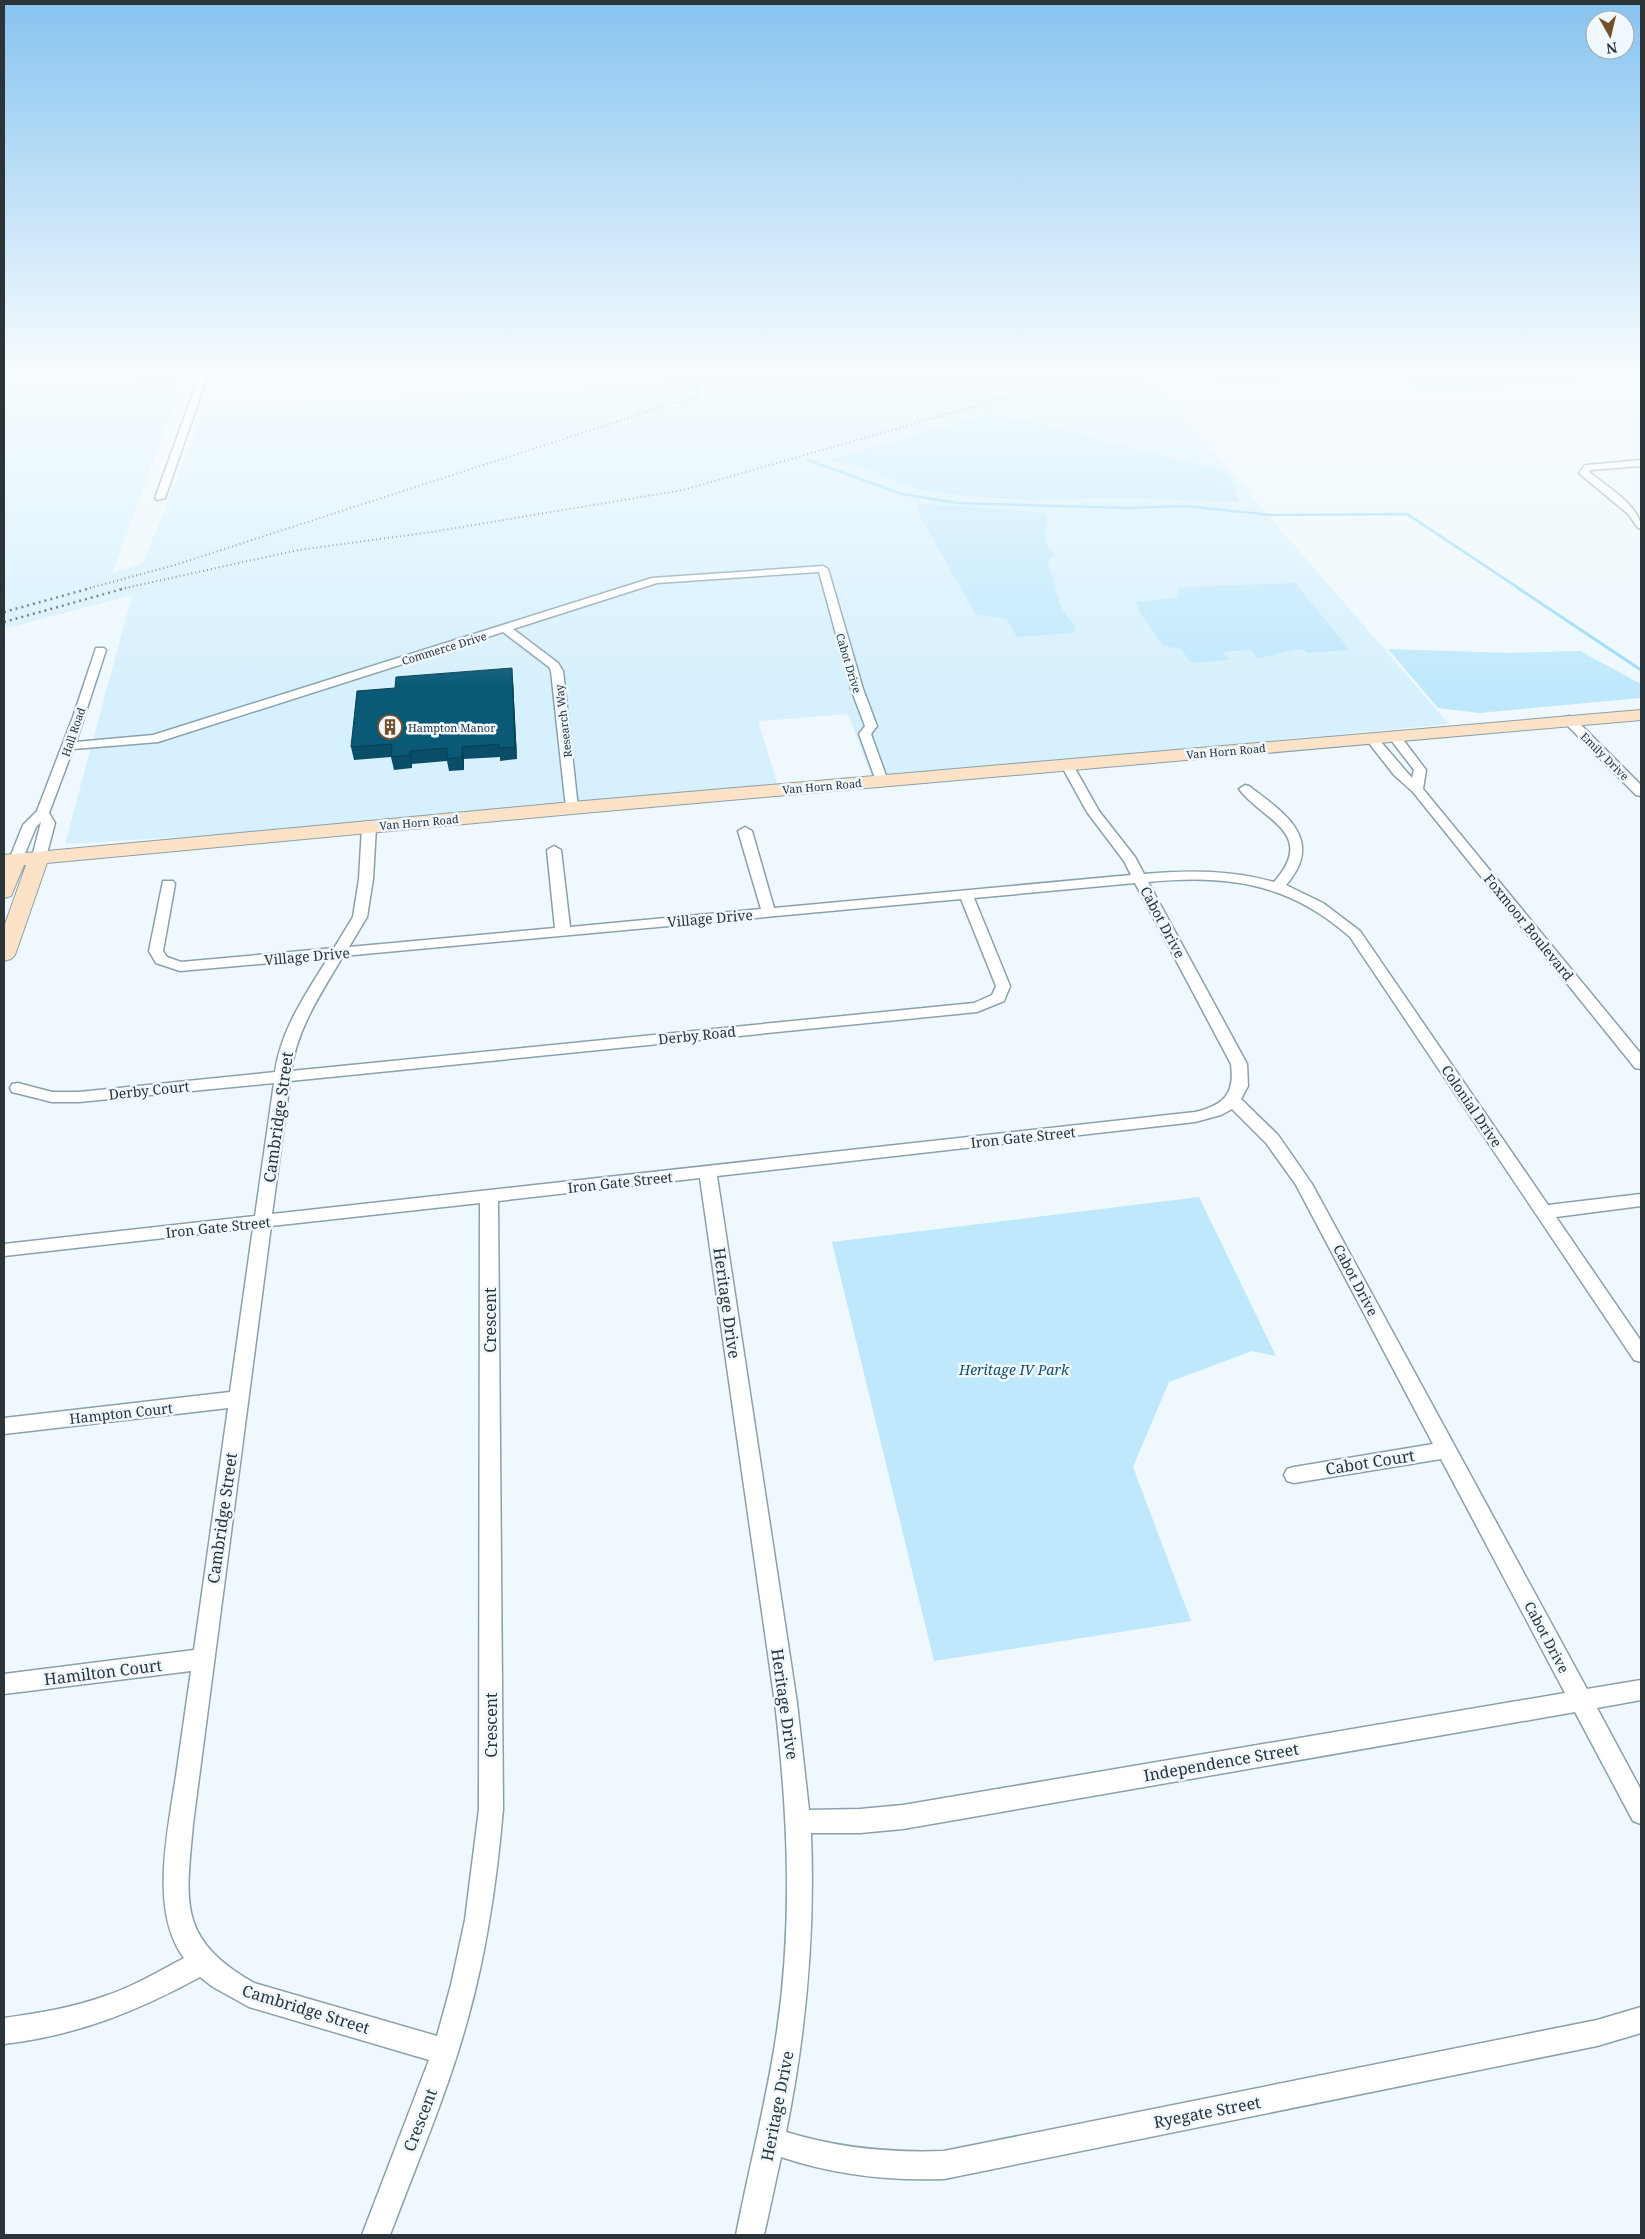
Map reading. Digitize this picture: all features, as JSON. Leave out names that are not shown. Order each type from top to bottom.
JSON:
[{"type":"main road","name":"Van Horn Road","points":[[10,860],[572,808],[1641,715]]},
{"type":"main road","name":"Hall Road","points":[[4,955],[39,857]]},
{"type":"main road","name":"Hall Road","points":[[4,892],[10,860]]},
{"type":"street","points":[[160,498],[167,478]]},
{"type":"street","points":[[1591,478],[1632,512],[1641,526]]},
{"type":"street","name":"Commerce Drive","points":[[69,746],[154,739],[656,580],[823,569]]},
{"type":"street","name":"Cabot Drive","points":[[823,569],[857,689],[871,726],[866,734],[882,781]]},
{"type":"street","name":"Research Way","points":[[505,628],[554,665],[557,671],[572,808]]},
{"type":"street","name":"Hall Road","points":[[10,860],[30,825],[43,812],[69,746],[100,650]]},
{"type":"street","name":"Emily Drive","points":[[1570,720],[1639,787]]},
{"type":"street","points":[[1394,736],[1420,770],[1417,789]]},
{"type":"street","name":"Foxmoor Boulevard","points":[[1371,738],[1398,772],[1417,789],[1641,1064]]},
{"type":"street","name":"Cabot Drive","points":[[1067,765],[1093,812],[1122,848],[1239,1064],[1241,1083],[1232,1100],[1268,1133],[1295,1168],[1641,1813]]},
{"type":"street","points":[[1245,789],[1275,812],[1291,831],[1296,842],[1296,861],[1289,875],[1278,886]]},
{"type":"street","name":"Hall Road","points":[[39,857],[48,823],[43,812]]},
{"type":"street","name":"Cambridge Street","points":[[369,827],[363,907],[355,927],[294,1028],[286,1050],[181,1824],[175,1886],[177,1912],[182,1930],[202,1962],[226,1983],[249,1994],[445,2051]]},
{"type":"street","points":[[745,831],[769,913]]},
{"type":"street","points":[[554,850],[562,932]]},
{"type":"street","name":"Village Drive","points":[[168,884],[156,951],[161,960],[180,967],[1186,874],[1214,874],[1247,878],[1278,886]]},
{"type":"street","name":"Colonial Drive","points":[[1278,886],[1322,906],[1355,934],[1641,1355]]},
{"type":"street","name":"Derby Road","points":[[282,1078],[984,1006],[999,998],[1003,983],[966,895]]},
{"type":"street","name":"Derby Court","points":[[18,1088],[52,1097],[79,1097],[282,1078]]},
{"type":"street","name":"Iron Gate Street","points":[[4,1250],[1196,1117],[1214,1113],[1232,1100]]},
{"type":"street","name":"Heritage Drive","points":[[708,1172],[781,1669],[800,1822],[800,1905],[796,1978],[788,2056],[773,2141],[750,2235]]},
{"type":"street","name":"Crescent","points":[[376,2235],[445,2051],[464,1987],[478,1924],[486,1865],[491,1809],[489,1196]]},
{"type":"street","points":[[1544,1212],[1641,1200]]},
{"type":"street","name":"Hampton Court","points":[[4,1426],[238,1399]]},
{"type":"street","name":"Cabot Court","points":[[1294,1475],[1447,1450]]},
{"type":"street","name":"Hamilton Court","points":[[4,1684],[203,1659]]},
{"type":"street","name":"Independence Street","points":[[800,1822],[860,1821],[903,1817],[1641,1690]]},
{"type":"street","points":[[4,2031],[66,2021],[107,2008],[137,1996],[202,1962]]},
{"type":"street","name":"Ryegate Street","points":[[773,2141],[814,2155],[856,2164],[900,2168],[944,2165],[1597,2033],[1641,2020]]},
{"type":"shaded area","points":[[4,478],[147,478],[113,572],[143,563],[177,478],[1236,478],[1449,724],[872,778],[848,714],[758,721],[778,786],[229,834],[65,844],[132,595],[4,629]]},
{"type":"green space","points":[[891,478],[1229,478],[1234,486],[1238,502],[1122,498],[1030,500],[971,497],[916,489]]},
{"type":"green space","points":[[926,504],[1045,513],[1048,519],[1044,540],[1055,555],[1047,561],[1060,603],[1069,619],[1076,626],[1073,633],[1017,637],[1006,618],[976,615],[916,507]]},
{"type":"green space","points":[[1295,583],[1350,650],[1307,653],[1302,649],[1257,658],[1251,650],[1223,652],[1229,660],[1191,663],[1181,649],[1163,646],[1139,611],[1137,602],[1177,598],[1178,588],[1183,587]]},
{"type":"green space","points":[[1388,649],[1508,653],[1580,651],[1641,684],[1641,698],[1479,713],[1438,708]]},
{"type":"green space","name":"Heritage IV Park","points":[[1199,1197],[1276,1356],[1252,1351],[1169,1382],[1133,1467],[1191,1621],[934,1661],[832,1242]]},
{"type":"building","name":"Hampton Manor","points":[[512,668],[515,747],[499,748],[499,744],[462,747],[462,757],[447,759],[447,748],[410,751],[410,755],[391,757],[392,744],[351,747],[357,691],[395,688],[396,677]]},
{"type":"waterway","points":[[859,478],[902,494],[957,503],[1128,508],[1185,506],[1271,515],[1407,514],[1520,589]]},
{"type":"waterway","points":[[1518,588],[1641,670]]},
{"type":"railway","points":[[86,589],[175,565],[442,478]]},
{"type":"railway","points":[[121,589],[298,550],[432,532],[683,490],[723,478]]},
{"type":"railway","points":[[4,612],[91,588]]},
{"type":"railway","points":[[4,622],[126,588]]},
{"type":"place","name":"Hampton Manor","points":[[390,727]]}]
